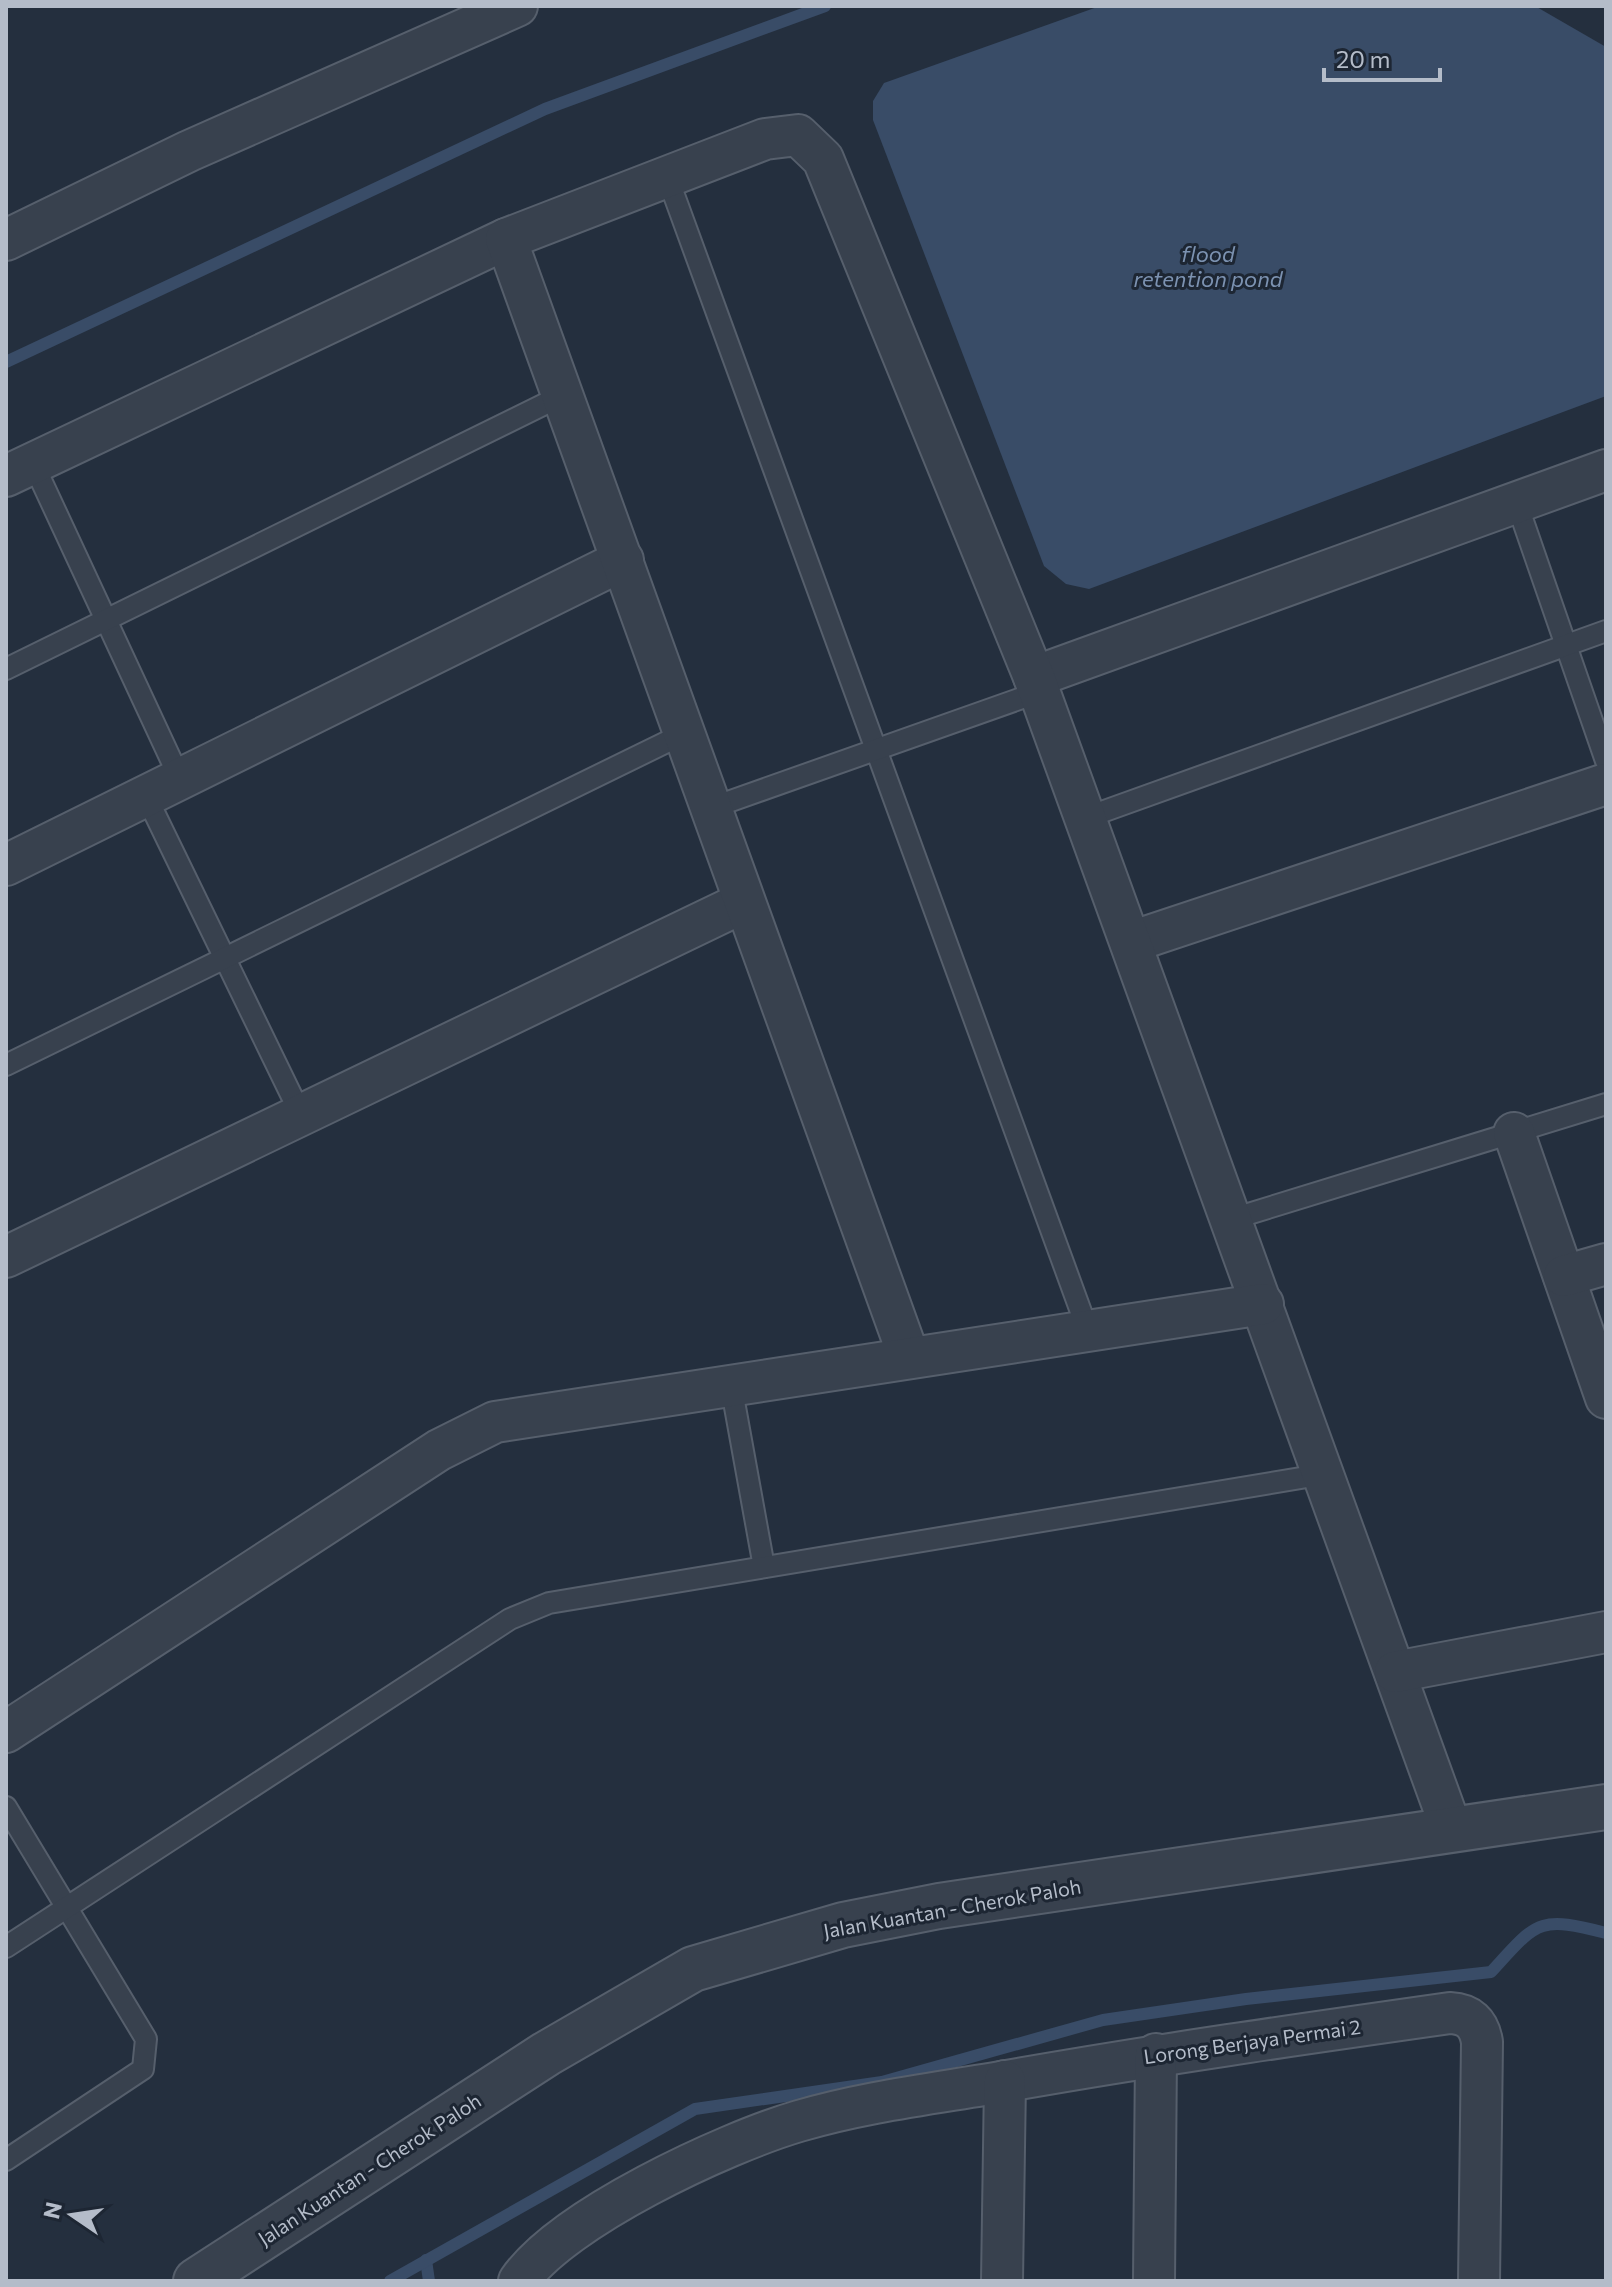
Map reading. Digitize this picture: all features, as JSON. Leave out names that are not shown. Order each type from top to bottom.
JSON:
[{"type":"street","points":[[6,240],[189,151],[517,6]]},
{"type":"street","points":[[19,469],[506,239],[667,176],[776,138],[798,135],[823,159],[1037,685],[1451,1828]]},
{"type":"street","points":[[506,239],[909,1357]]},
{"type":"street","points":[[1037,685],[1516,501],[1606,470]]},
{"type":"street","points":[[6,865],[623,560]]},
{"type":"street","points":[[1131,942],[1606,784]]},
{"type":"street","points":[[6,1257],[744,902]]},
{"type":"street","points":[[1514,1133],[1606,1398]]},
{"type":"street","points":[[1564,1276],[1606,1264]]},
{"type":"street","points":[[6,1732],[439,1450],[495,1422],[1263,1304]]},
{"type":"street","points":[[1395,1672],[1606,1632]]},
{"type":"street","name":"Jalan Kuantan - Cherok Paloh","points":[[196,2281],[559,2046],[693,1969],[829,1929],[939,1906],[1606,1807]]},
{"type":"street","name":"Lorong Berjaya Permai 2","points":[[519,2281],[532,2262],[576,2228],[634,2192],[798,2121],[870,2104],[1156,2054],[1450,2013],[1462,2014],[1473,2020],[1482,2042],[1479,2281]]},
{"type":"street","points":[[1154,2281],[1156,2054]]},
{"type":"street","points":[[1002,2281],[1005,2081]]},
{"type":"lane","points":[[667,176],[1088,1331]]},
{"type":"lane","points":[[6,669],[563,395]]},
{"type":"lane","points":[[19,469],[106,620],[225,958],[301,1115]]},
{"type":"lane","points":[[1516,501],[1606,761]]},
{"type":"lane","points":[[1085,818],[1606,631]]},
{"type":"lane","points":[[711,808],[876,750],[1037,685]]},
{"type":"lane","points":[[6,1065],[685,733]]},
{"type":"lane","points":[[1232,1219],[1606,1104]]},
{"type":"lane","points":[[731,1385],[764,1567]]},
{"type":"lane","points":[[6,1947],[510,1619],[549,1603],[1325,1474]]},
{"type":"lane","points":[[6,1807],[146,2039],[143,2069],[6,2160]]},
{"type":"water","name":"flood retention pond","points":[[1100,6],[1535,6],[1606,47],[1606,396],[1089,589],[1066,584],[1044,566],[873,120],[873,101],[884,83]]},
{"type":"waterway","points":[[6,362],[545,109],[825,6]]},
{"type":"waterway","points":[[390,2281],[695,2109],[882,2082],[1103,2020],[1246,1999],[1491,1972],[1529,1933],[1551,1924],[1606,1933]]},
{"type":"waterway","points":[[426,2260],[429,2281]]}]
